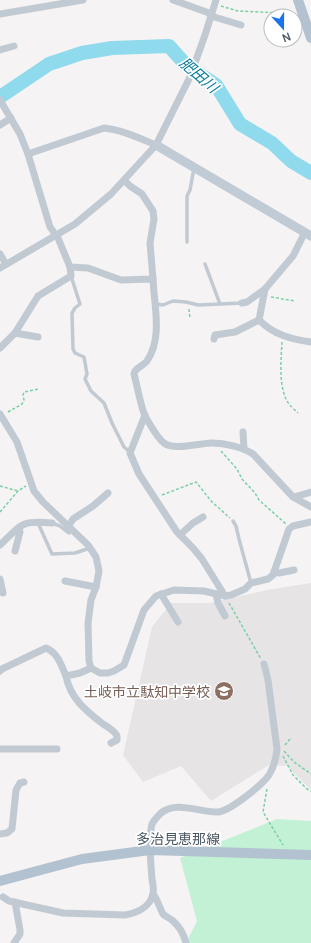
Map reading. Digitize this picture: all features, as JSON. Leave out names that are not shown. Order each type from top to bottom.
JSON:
[{"type":"main road","points":[[298,0],[311,38]]},
{"type":"main road","name":"多治見恵那線","points":[[0,881],[82,859],[150,850],[311,855]]},
{"type":"street","points":[[0,14],[82,0]]},
{"type":"street","points":[[173,0],[241,25]]},
{"type":"street","points":[[0,254],[3,266],[74,224],[110,194],[156,144],[190,77],[215,2]]},
{"type":"street","points":[[0,50],[14,46]]},
{"type":"street","points":[[0,100],[20,134],[28,154],[50,227],[58,238],[70,267],[71,276],[38,296],[15,333],[0,348]]},
{"type":"street","points":[[0,125],[10,116]]},
{"type":"street","points":[[28,154],[104,128],[113,129],[156,144],[308,234],[264,293],[242,303]]},
{"type":"street","points":[[124,180],[142,194],[153,211],[154,219],[150,243],[156,332],[152,352],[146,363],[135,371],[134,374],[145,415],[164,443],[169,446],[212,443],[244,449],[253,454],[294,497],[311,507]]},
{"type":"street","points":[[70,267],[88,268],[121,280],[153,279]]},
{"type":"street","points":[[259,320],[264,293]]},
{"type":"street","points":[[259,320],[266,327],[291,339],[311,342]]},
{"type":"street","points":[[214,339],[215,335],[236,332],[259,320]]},
{"type":"street","points":[[15,333],[38,337]]},
{"type":"street","points":[[145,415],[130,453],[139,474],[180,535],[194,548],[202,559],[225,596]]},
{"type":"street","points":[[1,418],[17,442],[34,492],[90,548],[96,557],[99,567],[96,587],[91,600],[88,623],[89,661],[91,668],[100,673],[108,674],[124,665],[144,610],[150,600],[156,596],[174,590],[204,591],[225,596],[231,595],[246,589],[251,583],[268,579],[273,575],[289,529],[311,522]]},
{"type":"street","points":[[243,432],[244,449]]},
{"type":"street","points":[[294,497],[311,492]]},
{"type":"street","points":[[70,528],[73,519],[93,506],[108,493]]},
{"type":"street","points":[[180,535],[193,523],[204,516]]},
{"type":"street","points":[[0,545],[27,522],[52,523]]},
{"type":"street","points":[[15,551],[20,532],[19,528]]},
{"type":"street","points":[[274,572],[279,573],[294,570]]},
{"type":"street","points":[[0,579],[3,593]]},
{"type":"street","points":[[65,580],[96,587]]},
{"type":"street","points":[[161,594],[178,622]]},
{"type":"street","points":[[216,594],[218,603],[225,616]]},
{"type":"street","points":[[0,671],[46,648],[54,653],[59,660],[76,701],[107,727],[115,731],[118,736],[117,740],[111,743]]},
{"type":"street","points":[[186,943],[179,928],[174,922],[165,916],[160,909],[157,899],[153,894],[150,850],[152,824],[157,816],[165,810],[173,808],[182,807],[208,812],[220,812],[227,810],[262,782],[271,770],[276,759],[277,749],[268,680],[264,664]]},
{"type":"street","points":[[66,676],[80,673],[91,668]]},
{"type":"street","points":[[0,749],[57,749]]},
{"type":"street","points":[[0,834],[7,833],[12,829],[16,790],[20,783],[24,782]]},
{"type":"street","points":[[3,897],[14,902],[63,913],[125,915],[132,914],[144,907],[153,894]]},
{"type":"street","points":[[14,902],[20,930],[20,934],[14,943]]},
{"type":"lane","points":[[187,242],[187,196],[190,190],[194,167]]},
{"type":"lane","points":[[205,264],[220,304]]},
{"type":"lane","points":[[71,276],[80,304],[72,313],[73,349],[75,354],[84,357],[88,374],[85,379],[91,391],[104,403],[124,447],[130,453]]},
{"type":"lane","points":[[154,304],[163,305],[173,301],[188,302],[198,305],[242,303]]},
{"type":"lane","points":[[233,521],[238,532],[251,583]]},
{"type":"lane","points":[[38,522],[52,554],[75,553],[90,548]]},
{"type":"lane","points":[[52,523],[60,526],[69,533],[70,528]]},
{"type":"path","points":[[215,2],[238,11],[263,12]]},
{"type":"path","points":[[264,293],[295,301]]},
{"type":"path","points":[[188,302],[190,319]]},
{"type":"path","points":[[282,335],[282,387],[286,400],[298,413]]},
{"type":"path","points":[[1,418],[22,404],[24,400],[22,395],[24,392],[39,389]]},
{"type":"path","points":[[212,443],[237,469],[242,479],[255,493],[259,500],[291,528]]},
{"type":"path","points":[[154,497],[196,482],[212,502],[233,521]]},
{"type":"path","points":[[0,512],[18,491],[31,484]]},
{"type":"path","points":[[0,486],[18,491]]},
{"type":"path","points":[[225,596],[264,664]]},
{"type":"path","points":[[290,739],[285,743],[282,751],[293,775],[307,790],[311,792]]},
{"type":"path","points":[[282,751],[311,774]]},
{"type":"path","points":[[268,784],[263,812],[284,846]]},
{"type":"shaded area","name":"土岐市立駄知中学校","points":[[311,583],[311,790],[287,766],[269,765],[211,801],[181,766],[143,782],[123,755],[152,627],[171,603],[210,603],[267,590]]},
{"type":"green space","points":[[277,819],[311,821],[311,943],[186,943],[197,921],[180,858]]},
{"type":"waterway","name":"肥田川","points":[[0,97],[49,64],[82,53],[112,48],[169,46],[186,65],[216,85],[240,124],[272,143],[291,161],[311,173]]},
{"type":"place","name":"土岐市立駄知中学校","points":[[224,691]]}]
